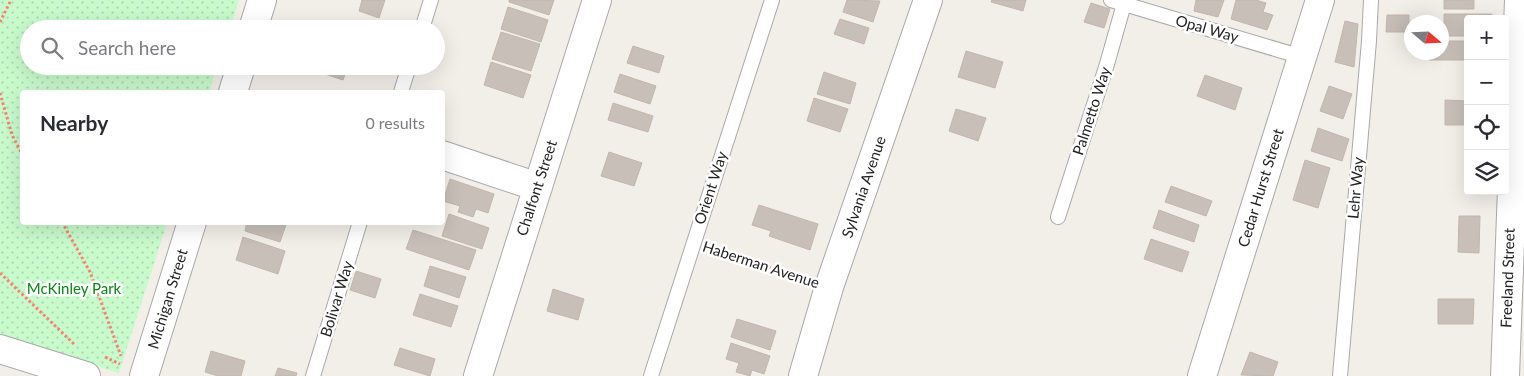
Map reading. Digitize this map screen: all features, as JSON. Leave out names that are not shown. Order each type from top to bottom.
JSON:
[{"type":"street","points":[[256,20],[262,0]]},
{"type":"street","name":"Chalfont Street","points":[[478,376],[597,0]]},
{"type":"street","name":"Sylvania Avenue","points":[[803,376],[829,287],[928,0]]},
{"type":"street","name":"Cedar Hurst Street","points":[[1202,376],[1320,0]]},
{"type":"street","name":"Freeland Street","points":[[1505,376],[1519,0]]},
{"type":"street","points":[[445,156],[538,187]]},
{"type":"street","name":"Michigan Street","points":[[144,376],[191,225]]},
{"type":"street","points":[[0,349],[93,366]]},
{"type":"lane","points":[[425,20],[431,0]]},
{"type":"lane","name":"Orient Way","points":[[651,376],[772,0]]},
{"type":"lane","name":"Lehr Way","points":[[1340,376],[1369,41],[1370,0]]},
{"type":"lane","name":"Opal Way","points":[[1117,2],[1302,57]]},
{"type":"lane","name":"Palmetto Way","points":[[1058,216],[1107,64],[1117,2]]},
{"type":"lane","points":[[402,90],[406,75]]},
{"type":"lane","name":"Bolivar Way","points":[[313,376],[359,225]]},
{"type":"path","points":[[0,22],[11,0]]},
{"type":"path","points":[[0,94],[12,136],[20,150]]},
{"type":"path","points":[[64,225],[90,272],[125,366],[93,366]]},
{"type":"path","name":"Haberman Avenue","points":[[694,243],[829,287]]},
{"type":"path","points":[[0,273],[75,344]]},
{"type":"green space","name":"McKinley Park","points":[[0,0],[239,0],[233,20],[20,20],[20,75],[214,75],[210,90],[20,90],[20,225],[166,225],[119,373],[0,336]]},
{"type":"building","points":[[362,0],[385,0],[379,18],[359,11]]},
{"type":"building","points":[[509,0],[554,0],[549,15],[509,2]]},
{"type":"building","points":[[847,0],[880,1],[873,22],[843,12]]},
{"type":"building","points":[[992,0],[1026,0],[1023,11],[991,2]]},
{"type":"building","points":[[1196,0],[1224,0],[1218,17],[1194,11]]},
{"type":"building","points":[[1236,0],[1256,0],[1266,3],[1263,12],[1273,15],[1267,30],[1231,19]]},
{"type":"building","points":[[1444,0],[1474,0],[1474,9],[1444,9]]},
{"type":"building","points":[[1091,3],[1110,9],[1104,28],[1084,22]]},
{"type":"building","points":[[508,7],[548,20],[541,42],[501,29]]},
{"type":"building","points":[[1492,14],[1464,15],[1464,36],[1449,36],[1449,15],[1444,15]]},
{"type":"building","points":[[1387,15],[1404,15],[1404,32],[1386,32]]},
{"type":"building","points":[[840,19],[869,28],[864,44],[834,34]]},
{"type":"building","points":[[1345,21],[1358,24],[1354,67],[1335,62]]},
{"type":"building","points":[[501,32],[540,44],[531,71],[492,59]]},
{"type":"building","points":[[1449,41],[1464,41],[1464,60],[1449,60]]},
{"type":"building","points":[[633,46],[664,56],[659,73],[627,63]]},
{"type":"building","points":[[966,51],[1003,62],[995,88],[958,77]]},
{"type":"building","points":[[491,62],[531,75],[523,98],[484,85]]},
{"type":"building","points":[[824,72],[856,83],[850,104],[817,94]]},
{"type":"building","points":[[620,74],[656,86],[650,104],[614,92]]},
{"type":"building","points":[[328,75],[345,75],[343,80]]},
{"type":"building","points":[[1205,75],[1242,88],[1235,110],[1197,96]]},
{"type":"building","points":[[1329,86],[1352,94],[1343,119],[1320,111]]},
{"type":"building","points":[[814,98],[848,109],[840,132],[807,121]]},
{"type":"building","points":[[1445,100],[1464,101],[1464,125],[1445,125]]},
{"type":"building","points":[[613,103],[653,116],[648,132],[608,120]]},
{"type":"building","points":[[956,109],[986,118],[978,141],[949,131]]},
{"type":"building","points":[[1318,128],[1349,139],[1342,161],[1311,151]]},
{"type":"building","points":[[609,152],[642,163],[634,186],[601,176]]},
{"type":"building","points":[[1305,160],[1330,168],[1318,208],[1293,200]]},
{"type":"building","points":[[450,179],[494,194],[488,213],[476,209],[473,217],[458,212],[460,206],[445,202]]},
{"type":"building","points":[[1171,186],[1212,201],[1206,216],[1165,202]]},
{"type":"building","points":[[759,205],[818,224],[810,250],[769,236],[771,231],[752,225]]},
{"type":"building","points":[[1159,210],[1199,225],[1194,242],[1153,228]]},
{"type":"building","points":[[449,214],[489,228],[482,249],[442,236]]},
{"type":"building","points":[[1459,216],[1480,216],[1479,253],[1458,252]]},
{"type":"building","points":[[246,225],[286,225],[280,242],[245,231]]},
{"type":"building","points":[[413,230],[476,250],[469,270],[406,249]]},
{"type":"building","points":[[243,237],[285,251],[278,274],[236,260]]},
{"type":"building","points":[[1151,239],[1189,252],[1182,272],[1144,259]]},
{"type":"building","points":[[430,266],[466,277],[459,298],[424,286]]},
{"type":"building","points":[[356,271],[381,279],[375,298],[350,290]]},
{"type":"building","points":[[553,289],[584,299],[578,320],[547,311]]},
{"type":"building","points":[[420,294],[458,306],[451,327],[413,315]]},
{"type":"building","points":[[1438,299],[1474,299],[1473,324],[1438,324]]},
{"type":"building","points":[[737,319],[776,331],[770,350],[731,337]]},
{"type":"building","points":[[731,343],[770,356],[764,374],[752,370],[750,376],[736,372],[739,363],[726,359]]},
{"type":"building","points":[[400,348],[435,359],[430,376],[394,365]]},
{"type":"building","points":[[211,351],[245,361],[241,376],[218,376],[205,372]]},
{"type":"building","points":[[1250,352],[1278,362],[1273,376],[1241,375]]},
{"type":"building","points":[[278,368],[297,373],[296,376],[275,376]]}]
